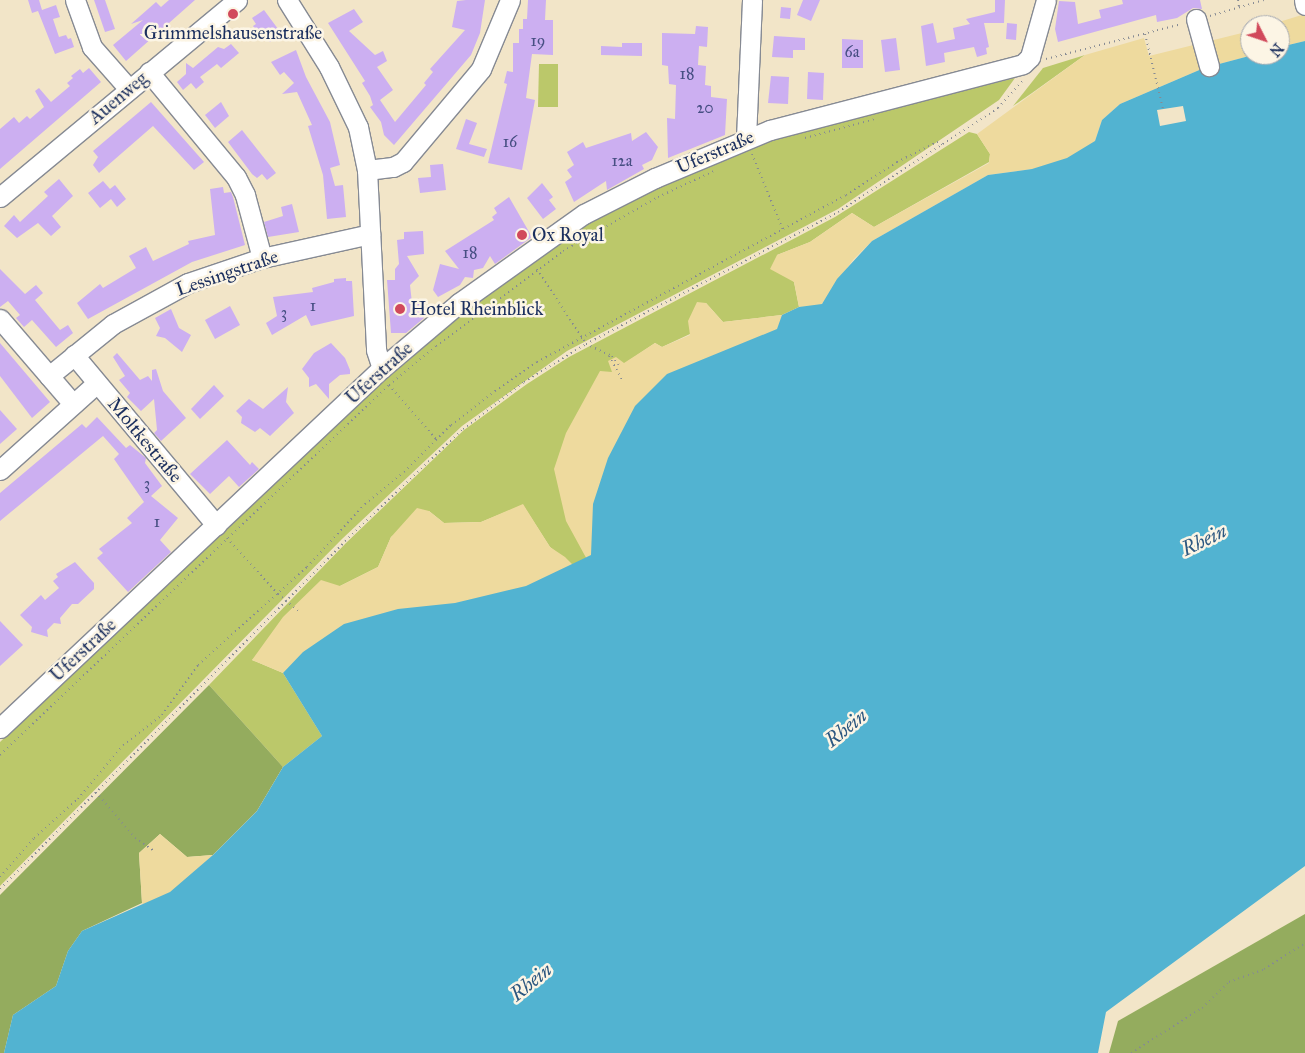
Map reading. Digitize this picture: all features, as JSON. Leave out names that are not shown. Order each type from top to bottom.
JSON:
[{"type":"street","points":[[75,0],[92,47],[129,89]]},
{"type":"street","name":"Auenweg","points":[[0,197],[237,0]]},
{"type":"street","points":[[287,0],[346,99],[358,127],[367,170],[376,350],[386,377]]},
{"type":"street","points":[[367,170],[393,168],[403,162],[475,76],[490,55],[510,0]]},
{"type":"street","points":[[752,0],[752,148]]},
{"type":"street","points":[[1027,68],[1046,0]]},
{"type":"street","points":[[1304,0],[1305,5]]},
{"type":"street","points":[[1196,20],[1210,66]]},
{"type":"street","name":"Uferstraße","points":[[0,728],[222,532],[386,377],[460,303],[531,262],[584,214],[655,178],[752,148],[877,103],[1027,68]]},
{"type":"street","points":[[149,72],[236,178],[244,194],[262,258]]},
{"type":"street","name":"Lessingstraße","points":[[49,376],[112,324],[188,283],[262,258],[370,234]]},
{"type":"street","points":[[0,319],[73,404]]},
{"type":"street","name":"Moltkestraße","points":[[74,355],[222,532]]},
{"type":"street","points":[[0,470],[98,383]]},
{"type":"path","points":[[1238,0],[1239,7]]},
{"type":"path","points":[[1047,58],[1145,34],[1264,0]]},
{"type":"path","points":[[1145,34],[1163,109]]},
{"type":"path","points":[[0,889],[285,601],[463,428],[524,382],[586,344],[838,212],[944,145],[998,108],[1027,68]]},
{"type":"path","points":[[803,138],[871,122],[878,112],[877,103]]},
{"type":"path","points":[[0,877],[34,838],[78,800],[123,745],[162,715],[198,665],[278,594],[365,504],[495,391],[582,337],[846,195],[897,162],[937,142],[944,145]]},
{"type":"path","points":[[744,158],[752,148]]},
{"type":"path","points":[[752,148],[783,230]]},
{"type":"path","points":[[0,755],[222,532],[386,377],[531,262],[718,170]]},
{"type":"path","points":[[531,262],[586,344],[612,356],[619,365]]},
{"type":"path","points":[[609,356],[623,381]]},
{"type":"path","points":[[386,377],[437,440]]},
{"type":"path","points":[[222,532],[278,594],[298,612]]},
{"type":"path","points":[[162,715],[168,721]]},
{"type":"path","points":[[96,792],[135,838],[154,851]]},
{"type":"path","points":[[1131,1053],[1202,1008],[1229,982],[1264,970],[1305,943]]},
{"type":"green space","points":[[1085,55],[1032,93],[1013,106],[1043,68]]},
{"type":"green space","points":[[539,64],[558,64],[558,107],[538,107]]},
{"type":"green space","points":[[1015,78],[999,100],[838,209],[567,351],[462,426],[342,539],[0,886],[0,742],[405,359],[493,289],[588,222],[659,183],[774,137]]},
{"type":"green space","points":[[969,132],[977,134],[990,154],[989,162],[874,227],[852,213],[810,242],[777,255],[794,282],[799,307],[782,315],[723,322],[706,303],[690,334],[662,347],[655,343],[612,372],[596,576],[580,572],[550,547],[523,505],[481,522],[444,523],[429,511],[391,537],[378,567],[340,586],[252,660],[283,673],[322,736],[283,767],[209,685],[346,543],[464,430],[527,384],[569,357],[835,217]]},
{"type":"green space","points":[[209,685],[283,767],[257,811],[213,855],[187,857],[160,834],[139,853],[142,903],[82,931],[68,951],[56,986],[13,1015],[4,1053],[0,1053],[0,895]]},
{"type":"green space","points":[[1305,914],[1305,1053],[1109,1053],[1118,1021]]},
{"type":"sand","points":[[1305,14],[1305,41],[1290,45],[1290,19]]},
{"type":"sand","points":[[1240,33],[1240,58],[1204,68],[1120,104],[1102,120],[1095,141],[1095,189],[1105,268],[1102,278],[1097,282],[1086,273],[1067,195],[1058,182],[1032,169],[988,175],[872,241],[853,260],[822,304],[821,327],[849,441],[839,455],[831,453],[821,439],[788,347],[780,344],[728,364],[674,380],[645,409],[616,462],[602,510],[601,550],[614,605],[612,613],[589,610],[570,603],[556,593],[457,617],[397,620],[345,635],[308,672],[310,705],[307,710],[283,673],[252,660],[283,617],[321,580],[340,586],[378,567],[391,537],[417,508],[429,511],[444,523],[481,522],[523,504],[550,547],[565,557],[580,572],[594,596],[603,600],[596,576],[566,521],[554,469],[566,433],[600,371],[612,372],[608,361],[616,357],[624,363],[655,343],[662,347],[690,335],[688,321],[697,302],[706,303],[723,322],[782,315],[799,307],[794,282],[770,269],[777,255],[810,242],[852,213],[874,227],[989,163],[990,154],[977,134],[1085,55],[1144,38],[1149,56]]},
{"type":"sand","points":[[283,767],[326,773],[148,912],[142,903],[139,853],[160,834],[187,857],[213,855],[257,811]]},
{"type":"water","name":"Rhein","points":[[1305,41],[1305,866],[1106,1012],[1098,1053],[4,1053],[13,1015],[56,986],[68,951],[82,931],[170,892],[213,855],[257,811],[283,767],[322,736],[283,673],[303,652],[344,624],[398,609],[455,603],[526,586],[591,555],[593,504],[608,458],[635,406],[667,374],[777,329],[782,315],[799,307],[822,304],[837,279],[872,241],[988,175],[1032,169],[1067,158],[1095,141],[1102,120],[1120,104],[1204,68],[1240,58],[1240,65],[1290,65],[1290,45]]},
{"type":"pier","points":[[1183,106],[1186,121],[1160,126],[1157,110]]},
{"type":"building","points":[[28,0],[39,0],[42,10],[56,5],[60,17],[53,19],[59,37],[66,35],[68,39],[71,38],[74,47],[55,54],[38,11],[32,13]]},
{"type":"building","points":[[94,0],[105,0],[115,29],[105,32]]},
{"type":"building","points":[[169,0],[195,0],[126,61],[113,45],[143,20],[131,24],[156,2],[161,7]]},
{"type":"building","points":[[485,0],[480,33],[471,55],[394,145],[384,135],[381,122],[370,107],[373,105],[370,96],[362,83],[365,81],[328,23],[354,9],[363,22],[349,31],[375,55],[383,51],[387,61],[377,67],[393,90],[380,100],[395,122],[426,85],[424,83],[433,72],[430,69],[465,30],[452,27],[457,1]]},
{"type":"building","points":[[528,0],[546,0],[545,20],[553,20],[553,55],[532,54],[526,98],[535,100],[522,170],[488,163],[507,84],[504,83],[507,71],[513,72],[513,43],[519,43],[519,29],[523,29],[523,19],[527,19]]},
{"type":"building","points":[[803,0],[820,0],[811,21],[797,15]]},
{"type":"building","points":[[995,0],[1005,0],[1004,23],[984,23],[989,47],[986,48],[987,54],[977,57],[974,47],[944,53],[945,62],[926,66],[921,26],[933,23],[937,43],[955,39],[953,28],[970,24],[966,19],[995,12]]},
{"type":"building","points":[[1122,0],[1200,0],[1202,9],[1193,8],[1177,18],[1157,22],[1156,15],[1058,42],[1055,29],[1059,1],[1075,2],[1078,24],[1101,18],[1099,10],[1123,4]]},
{"type":"building","points":[[781,7],[791,8],[790,19],[780,18]]},
{"type":"building","points":[[264,10],[281,33],[270,42],[266,37],[262,39],[253,26],[256,24],[252,18]]},
{"type":"building","points":[[1007,23],[1017,24],[1016,40],[1006,39]]},
{"type":"building","points":[[696,26],[708,27],[707,47],[699,46],[698,65],[706,66],[705,85],[711,86],[711,97],[727,99],[725,135],[668,158],[667,118],[675,119],[676,85],[669,84],[668,66],[662,65],[662,33],[695,34]]},
{"type":"building","points":[[774,36],[805,38],[805,50],[793,50],[793,58],[772,57]]},
{"type":"building","points":[[896,38],[900,70],[885,72],[881,40]]},
{"type":"building","points":[[842,39],[863,40],[863,68],[842,68]]},
{"type":"building","points":[[622,43],[642,43],[642,56],[601,55],[601,46],[622,47]]},
{"type":"building","points":[[231,44],[239,53],[221,68],[217,64],[200,77],[204,82],[196,89],[191,83],[183,90],[177,82],[186,74],[186,63],[193,68],[218,47],[224,49]]},
{"type":"building","points":[[296,50],[306,77],[330,122],[340,165],[330,168],[335,186],[343,185],[346,217],[327,219],[323,175],[308,126],[312,125],[297,92],[282,94],[294,83],[284,72],[280,75],[271,62]]},
{"type":"building","points":[[89,68],[101,82],[0,169],[0,129],[14,117],[19,123],[27,116],[30,119],[44,107],[35,91],[39,88],[51,102],[70,86],[67,83],[73,78],[71,76],[80,69],[83,73]]},
{"type":"building","points":[[808,72],[824,73],[823,100],[807,99]]},
{"type":"building","points":[[771,76],[789,77],[788,104],[768,103]]},
{"type":"building","points":[[151,102],[204,162],[194,170],[153,126],[99,173],[93,165],[98,157],[93,151]]},
{"type":"building","points":[[221,102],[229,116],[215,128],[205,115]]},
{"type":"building","points":[[466,119],[477,123],[469,144],[487,149],[484,157],[456,149]]},
{"type":"building","points":[[242,130],[276,173],[267,180],[262,174],[257,178],[252,174],[228,142]]},
{"type":"building","points":[[646,132],[658,147],[652,160],[642,165],[644,169],[607,190],[606,181],[574,202],[565,182],[572,177],[567,170],[574,165],[567,152],[583,142],[586,148],[631,133],[632,141]]},
{"type":"building","points":[[443,164],[446,190],[420,193],[418,178],[431,177],[430,165]]},
{"type":"building","points":[[59,179],[73,196],[52,216],[61,227],[51,236],[38,223],[17,238],[4,226],[14,215],[20,222],[48,196],[44,192]]},
{"type":"building","points":[[103,181],[110,189],[115,185],[126,199],[117,207],[111,199],[100,208],[88,193]]},
{"type":"building","points":[[542,183],[553,197],[549,200],[556,209],[543,219],[527,198]]},
{"type":"building","points":[[223,187],[224,193],[231,192],[233,197],[245,245],[192,262],[88,319],[77,303],[100,284],[103,288],[136,268],[129,256],[146,247],[153,261],[189,244],[188,241],[215,235],[210,189]]},
{"type":"building","points":[[509,197],[532,237],[495,264],[490,256],[483,268],[474,270],[473,278],[465,277],[460,285],[438,297],[433,290],[440,264],[459,269],[445,251],[494,220],[492,217],[497,213],[494,208]]},
{"type":"building","points":[[292,204],[299,232],[268,237],[264,222],[283,216],[281,207]]},
{"type":"building","points":[[423,231],[424,254],[407,256],[419,276],[410,285],[412,303],[423,303],[424,318],[406,333],[391,333],[387,280],[395,280],[395,269],[399,264],[397,240],[404,239],[404,232]]},
{"type":"building","points":[[0,269],[25,294],[36,285],[43,293],[35,300],[60,330],[68,325],[73,333],[56,347],[32,320],[24,327],[16,318],[20,315],[8,301],[0,307]]},
{"type":"building","points":[[346,278],[346,281],[352,281],[354,316],[311,326],[306,315],[272,335],[266,323],[277,316],[273,297],[313,292],[312,288],[334,282],[334,279]]},
{"type":"building","points":[[230,306],[240,325],[215,339],[205,320]]},
{"type":"building","points":[[171,309],[179,328],[191,335],[182,352],[165,338],[156,336],[160,328],[155,318]]},
{"type":"building","points":[[0,343],[50,402],[32,418],[0,376]]},
{"type":"building","points":[[331,343],[345,358],[350,374],[340,375],[329,384],[329,399],[316,384],[309,387],[309,378],[302,369],[314,353]]},
{"type":"building","points":[[117,353],[140,380],[148,376],[152,381],[152,370],[156,369],[163,391],[186,418],[161,441],[154,433],[157,430],[154,399],[141,411],[127,397],[130,393],[119,380],[125,376],[113,357]]},
{"type":"building","points":[[214,385],[224,396],[200,419],[191,409]]},
{"type":"building","points":[[288,387],[286,402],[294,413],[270,436],[260,428],[255,432],[241,423],[242,417],[236,411],[249,399],[263,409]]},
{"type":"building","points":[[0,410],[17,429],[0,444]]},
{"type":"building","points":[[97,417],[126,448],[130,445],[146,458],[145,463],[162,486],[151,496],[178,518],[160,540],[171,552],[128,592],[97,558],[103,553],[99,549],[132,523],[127,518],[144,502],[114,459],[119,454],[103,436],[0,521],[0,493],[82,424],[86,428]]},
{"type":"building","points":[[227,440],[250,465],[252,462],[259,469],[239,487],[229,476],[210,494],[190,474]]},
{"type":"building","points":[[75,562],[94,583],[94,589],[78,604],[72,604],[60,618],[61,624],[54,623],[47,630],[48,637],[31,632],[32,627],[20,615],[41,595],[45,600],[59,588],[53,581],[58,577],[56,574]]},
{"type":"building","points":[[0,621],[23,645],[0,666]]},
{"type":"place","name":"Grimmelshausenstraße","points":[[233,14]]},
{"type":"place","name":"Ox Royal","points":[[522,235]]},
{"type":"place","name":"Hotel Rheinblick","points":[[400,309]]}]
